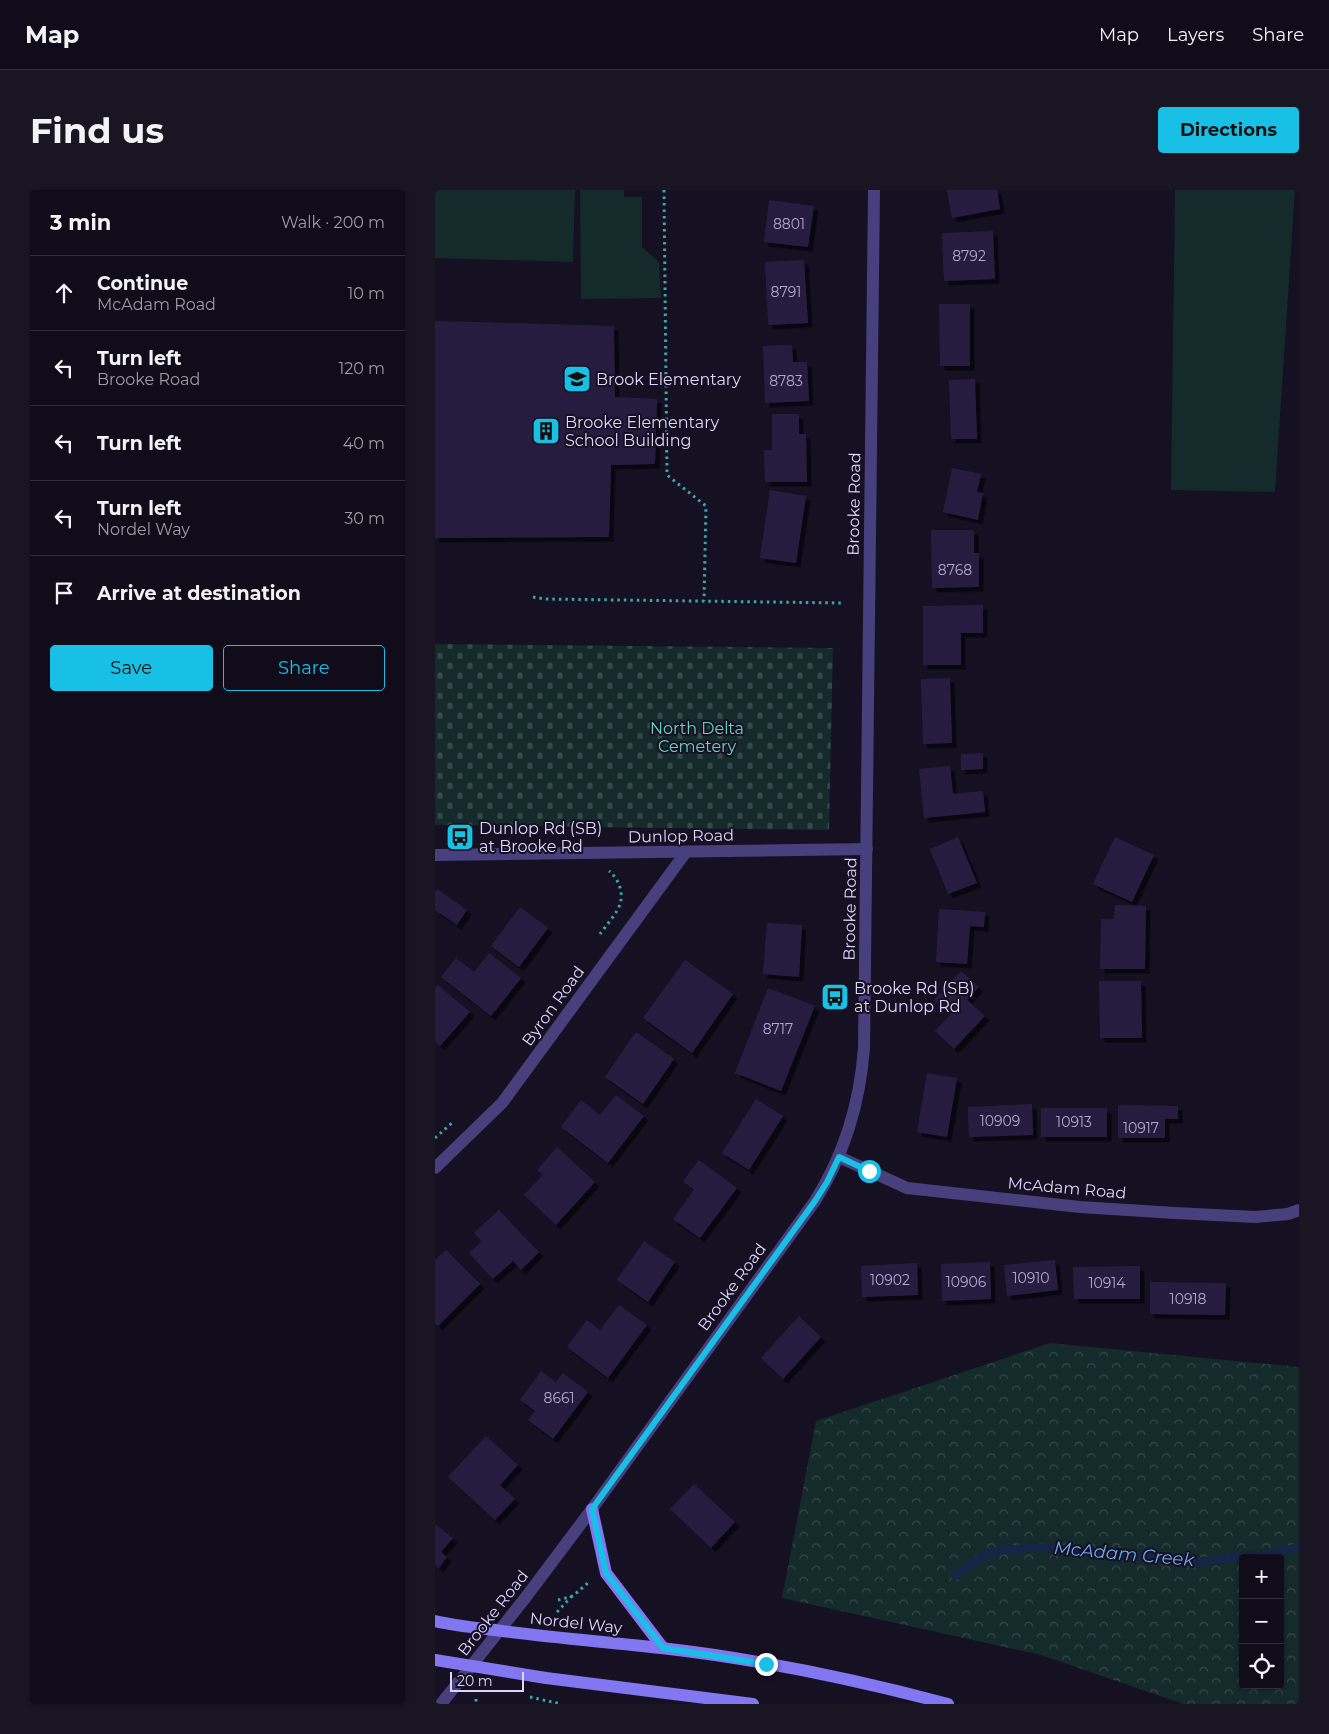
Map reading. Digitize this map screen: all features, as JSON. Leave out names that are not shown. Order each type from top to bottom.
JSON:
[{"type":"main road","points":[[592,1509],[606,1573],[663,1648]]},
{"type":"main road","name":"Nordel Way","points":[[435,1621],[454,1626],[663,1648],[766,1664],[827,1675],[948,1704]]},
{"type":"main road","points":[[435,1660],[471,1667],[613,1687],[709,1697],[753,1704]]},
{"type":"street","name":"Brooke Road","points":[[441,1704],[592,1509],[815,1201],[839,1157],[855,1106],[863,1070],[874,190]]},
{"type":"street","name":"Dunlop Road","points":[[435,855],[867,849]]},
{"type":"street","name":"Byron Road","points":[[435,1168],[502,1103],[686,852]]},
{"type":"street","name":"McAdam Road","points":[[839,1157],[907,1188],[1080,1207],[1184,1214],[1255,1217],[1288,1214],[1299,1210]]},
{"type":"path","points":[[664,190],[667,475],[706,506],[704,601]]},
{"type":"path","points":[[533,597],[545,599],[842,603]]},
{"type":"path","points":[[598,936],[620,905],[620,889],[615,876],[609,871],[602,871]]},
{"type":"path","points":[[435,1138],[455,1119]]},
{"type":"path","points":[[557,1612],[593,1579]]},
{"type":"path","points":[[558,1600],[573,1596]]},
{"type":"green space","points":[[435,190],[575,190],[573,262],[435,258]]},
{"type":"green space","points":[[580,190],[624,190],[624,197],[642,197],[642,247],[659,262],[661,298],[581,299]]},
{"type":"green space","points":[[1175,190],[1295,190],[1275,492],[1171,490]]},
{"type":"green space","name":"North Delta Cemetery","points":[[435,644],[833,648],[829,830],[435,825]]},
{"type":"green space","points":[[1050,1343],[1299,1367],[1299,1704],[1183,1704],[1041,1655],[782,1598],[816,1421]]},
{"type":"building","points":[[947,190],[997,190],[1000,209],[952,218]]},
{"type":"building","points":[[769,200],[814,206],[808,247],[764,242]]},
{"type":"building","points":[[993,231],[995,279],[944,281],[942,233]]},
{"type":"building","points":[[804,260],[808,323],[768,325],[765,262]]},
{"type":"building","points":[[939,304],[970,304],[970,366],[940,366]]},
{"type":"building","name":"Brooke Elementary School Building","points":[[435,321],[614,326],[615,397],[657,399],[655,464],[611,465],[609,537],[435,538]]},
{"type":"building","points":[[792,345],[793,362],[807,362],[809,401],[765,403],[763,346]]},
{"type":"building","points":[[975,379],[977,439],[951,439],[949,380]]},
{"type":"building","points":[[772,414],[799,414],[799,434],[806,434],[807,482],[765,482],[764,450],[772,450]]},
{"type":"building","points":[[952,468],[981,474],[977,492],[983,493],[978,520],[943,512]]},
{"type":"building","points":[[770,490],[806,496],[796,563],[760,558]]},
{"type":"building","points":[[931,530],[974,530],[974,553],[979,553],[979,587],[932,588]]},
{"type":"building","points":[[983,605],[983,633],[961,633],[961,665],[923,665],[923,606]]},
{"type":"building","points":[[950,678],[952,743],[923,744],[921,679]]},
{"type":"building","points":[[983,753],[983,769],[961,770],[961,754]]},
{"type":"building","points":[[950,766],[953,794],[983,791],[985,812],[924,818],[919,769]]},
{"type":"building","points":[[958,837],[977,883],[948,894],[930,849]]},
{"type":"building","points":[[1115,837],[1154,855],[1132,902],[1093,884]]},
{"type":"building","points":[[437,889],[467,910],[457,925],[435,910],[435,892]]},
{"type":"building","points":[[1115,905],[1146,906],[1145,969],[1100,969],[1101,919],[1114,919]]},
{"type":"building","points":[[520,907],[548,928],[519,967],[491,946]]},
{"type":"building","points":[[939,909],[985,912],[984,927],[970,926],[967,964],[936,962]]},
{"type":"building","points":[[767,923],[802,925],[799,977],[763,974]]},
{"type":"building","points":[[489,953],[521,978],[491,1016],[441,977],[456,958],[474,972]]},
{"type":"building","points":[[685,960],[733,994],[692,1053],[643,1018]]},
{"type":"building","points":[[961,971],[979,987],[967,1000],[985,1016],[954,1049],[935,1031],[950,1015],[934,1000]]},
{"type":"building","points":[[1099,981],[1141,981],[1142,1038],[1100,1038]]},
{"type":"building","points":[[438,985],[470,1012],[440,1046],[435,1041],[435,988]]},
{"type":"building","points":[[768,988],[815,1006],[781,1091],[735,1073]]},
{"type":"building","points":[[636,1032],[674,1059],[643,1104],[605,1077]]},
{"type":"building","points":[[927,1073],[957,1078],[947,1137],[917,1132]]},
{"type":"building","points":[[616,1095],[644,1116],[608,1163],[561,1127],[581,1100],[600,1115]]},
{"type":"building","points":[[756,1099],[783,1116],[749,1170],[722,1153]]},
{"type":"building","points":[[1032,1104],[1033,1135],[969,1137],[968,1107]]},
{"type":"building","points":[[1118,1105],[1178,1106],[1178,1119],[1165,1119],[1165,1138],[1118,1138]]},
{"type":"building","points":[[1041,1108],[1107,1108],[1107,1137],[1041,1137]]},
{"type":"building","points":[[557,1147],[595,1182],[556,1225],[524,1195],[543,1175],[537,1170]]},
{"type":"building","points":[[699,1160],[737,1188],[700,1238],[673,1219],[694,1190],[683,1181]]},
{"type":"building","points":[[499,1210],[539,1252],[521,1270],[513,1261],[493,1279],[469,1253],[482,1241],[474,1233]]},
{"type":"building","points":[[644,1241],[675,1262],[648,1302],[617,1280]]},
{"type":"building","points":[[446,1250],[480,1284],[438,1326],[435,1323],[435,1260]]},
{"type":"building","points":[[1055,1260],[1058,1290],[1007,1296],[1004,1265]]},
{"type":"building","points":[[990,1262],[991,1299],[942,1301],[941,1264]]},
{"type":"building","points":[[917,1263],[918,1295],[862,1297],[861,1266]]},
{"type":"building","points":[[1140,1266],[1140,1299],[1074,1299],[1073,1267]]},
{"type":"building","points":[[1150,1282],[1226,1283],[1225,1315],[1150,1314]]},
{"type":"building","points":[[619,1305],[647,1325],[608,1378],[567,1347],[587,1320],[600,1330]]},
{"type":"building","points":[[799,1316],[821,1337],[783,1379],[761,1358]]},
{"type":"building","points":[[541,1371],[556,1382],[563,1373],[588,1392],[553,1439],[528,1420],[535,1411],[520,1400]]},
{"type":"building","points":[[486,1436],[518,1465],[500,1485],[515,1499],[495,1520],[448,1477]]},
{"type":"building","points":[[694,1484],[735,1522],[711,1548],[670,1509]]},
{"type":"building","points":[[435,1524],[453,1538],[441,1552],[447,1557],[439,1568],[435,1565]]},
{"type":"waterway","name":"McAdam Creek","points":[[955,1576],[984,1555],[1004,1550],[1037,1547],[1195,1562],[1268,1554],[1299,1547]]},
{"type":"place","name":"Brook Elementary","points":[[577,379]]},
{"type":"place","name":"Brooke Elementary School Building","points":[[546,431]]},
{"type":"place","name":"Dunlop Rd (SB) at Brooke Rd","points":[[460,837]]},
{"type":"place","name":"Brooke Rd (SB) at Dunlop Rd","points":[[835,997]]},
{"type":"route","points":[[766,1664],[663,1648],[606,1573],[592,1509],[815,1201],[839,1157],[869,1171]]}]
